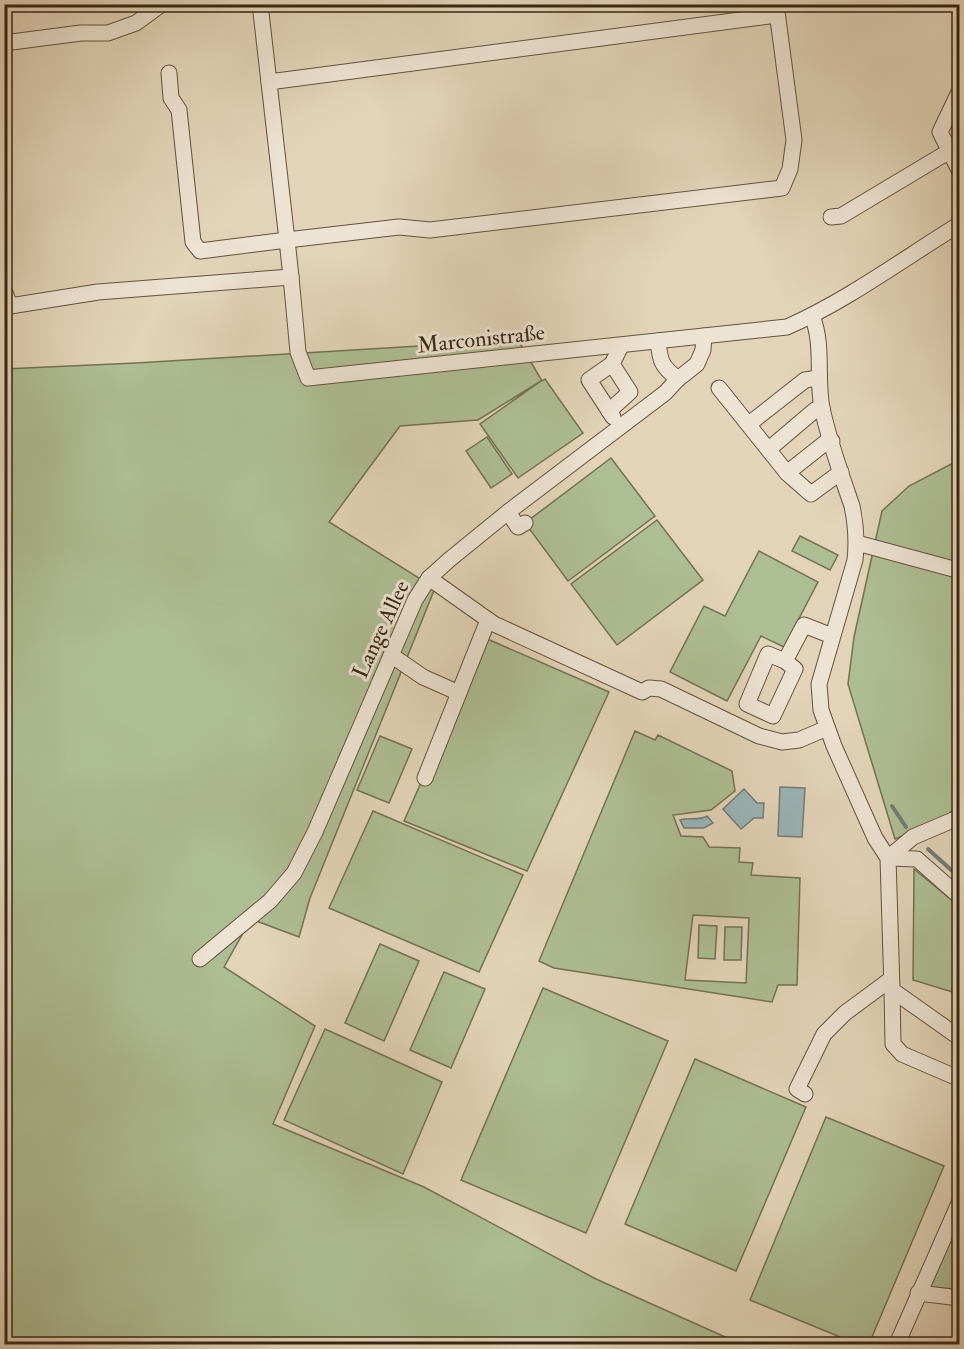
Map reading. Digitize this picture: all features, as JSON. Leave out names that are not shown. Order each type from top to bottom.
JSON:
[{"type":"street","points":[[4,42],[81,33],[108,33],[136,23],[162,4]]},
{"type":"street","points":[[4,290],[10,306],[98,292],[291,277],[260,4]]},
{"type":"street","points":[[169,74],[171,98],[179,110],[193,242],[200,251],[399,227],[430,230],[782,188],[790,168],[794,140],[777,10],[269,82]]},
{"type":"street","points":[[960,90],[939,132],[960,172]]},
{"type":"street","points":[[831,217],[841,216],[948,152]]},
{"type":"street","name":"Marconistraße","points":[[291,277],[298,352],[308,378],[787,327],[849,295],[960,224]]},
{"type":"street","points":[[812,315],[819,339],[818,378],[822,408],[856,522],[857,543],[855,560],[819,684],[820,710],[875,838],[888,858],[892,1044],[902,1054],[960,1079]]},
{"type":"street","points":[[658,341],[664,369],[678,379],[698,364],[703,350],[704,336]]},
{"type":"street","points":[[612,364],[630,392],[611,414],[589,380],[612,364],[621,346]]},
{"type":"street","points":[[749,424],[805,380],[818,378]]},
{"type":"street","name":"Lange Allee","points":[[200,959],[270,901],[294,873],[315,832],[415,600],[429,578],[508,512],[620,429],[665,393],[678,379]]},
{"type":"street","points":[[719,388],[788,473],[811,495],[841,471]]},
{"type":"street","points":[[769,449],[815,410],[822,408]]},
{"type":"street","points":[[788,473],[825,443],[832,441]]},
{"type":"street","points":[[508,512],[518,527],[525,523]]},
{"type":"street","points":[[857,543],[957,570]]},
{"type":"street","points":[[429,578],[488,620],[642,692],[649,688],[661,688],[759,736],[782,742],[800,740],[826,728]]},
{"type":"street","points":[[425,778],[488,620]]},
{"type":"street","points":[[785,661],[804,625],[832,636]]},
{"type":"street","points":[[391,655],[423,677],[459,693]]},
{"type":"street","points":[[888,858],[914,837],[960,817]]},
{"type":"street","points":[[888,858],[917,859],[960,897]]},
{"type":"street","points":[[892,985],[960,1038]]},
{"type":"street","points":[[805,1094],[797,1089],[824,1034],[845,1013],[892,985]]},
{"type":"street","points":[[897,1344],[960,1201]]},
{"type":"street","points":[[918,1293],[960,1298]]},
{"type":"green space","points":[[518,340],[542,381],[545,379],[583,433],[518,478],[480,424],[541,381],[478,420],[400,426],[329,522],[435,588],[310,898],[299,937],[251,919],[224,967],[315,1026],[273,1124],[424,1187],[596,1279],[734,1341],[746,1344],[5,1344],[4,369]]},
{"type":"green space","points":[[487,437],[512,474],[491,488],[466,451]]},
{"type":"green space","points":[[611,458],[655,516],[568,581],[525,523]]},
{"type":"green space","points":[[959,460],[959,804],[942,820],[895,839],[848,684],[854,637],[882,511],[909,486]]},
{"type":"green space","points":[[657,520],[703,580],[617,645],[571,584]]},
{"type":"green space","points":[[800,536],[838,555],[830,570],[792,551]]},
{"type":"green space","points":[[759,551],[818,582],[784,647],[761,636],[727,701],[670,672],[704,606],[725,616]]},
{"type":"green space","points":[[485,638],[609,692],[527,871],[404,821]]},
{"type":"green space","points":[[635,731],[655,740],[658,735],[732,771],[735,791],[711,810],[673,815],[681,836],[703,837],[709,847],[740,848],[739,862],[753,863],[751,875],[800,878],[797,985],[778,985],[772,1002],[554,968],[539,961]],"holes":[[[693,915],[749,918],[746,983],[685,980]]]},
{"type":"green space","points":[[380,736],[412,749],[389,803],[357,790]]},
{"type":"green space","points":[[373,811],[523,875],[479,972],[329,908]]},
{"type":"green space","points":[[914,869],[959,906],[959,994],[913,980]]},
{"type":"green space","points":[[699,925],[717,926],[715,959],[698,958]]},
{"type":"green space","points":[[725,927],[742,927],[741,960],[724,960]]},
{"type":"green space","points":[[380,944],[419,961],[384,1041],[345,1023]]},
{"type":"green space","points":[[444,972],[485,989],[451,1068],[410,1050]]},
{"type":"green space","points":[[543,988],[668,1041],[586,1233],[461,1180]]},
{"type":"green space","points":[[325,1029],[442,1082],[403,1174],[284,1120]]},
{"type":"green space","points":[[695,1059],[806,1107],[736,1271],[625,1224]]},
{"type":"green space","points":[[826,1117],[944,1166],[869,1344],[857,1344],[750,1300]]},
{"type":"green space","points":[[959,1214],[959,1289],[928,1288]]},
{"type":"water","points":[[780,787],[805,788],[802,837],[778,836]]},
{"type":"water","points":[[744,789],[757,803],[764,803],[763,818],[754,818],[741,829],[723,809]]},
{"type":"water","points":[[707,816],[713,823],[704,828],[684,828],[680,820],[701,818]]},
{"type":"waterway","points":[[892,806],[906,827]]},
{"type":"waterway","points":[[928,849],[960,878]]}]
